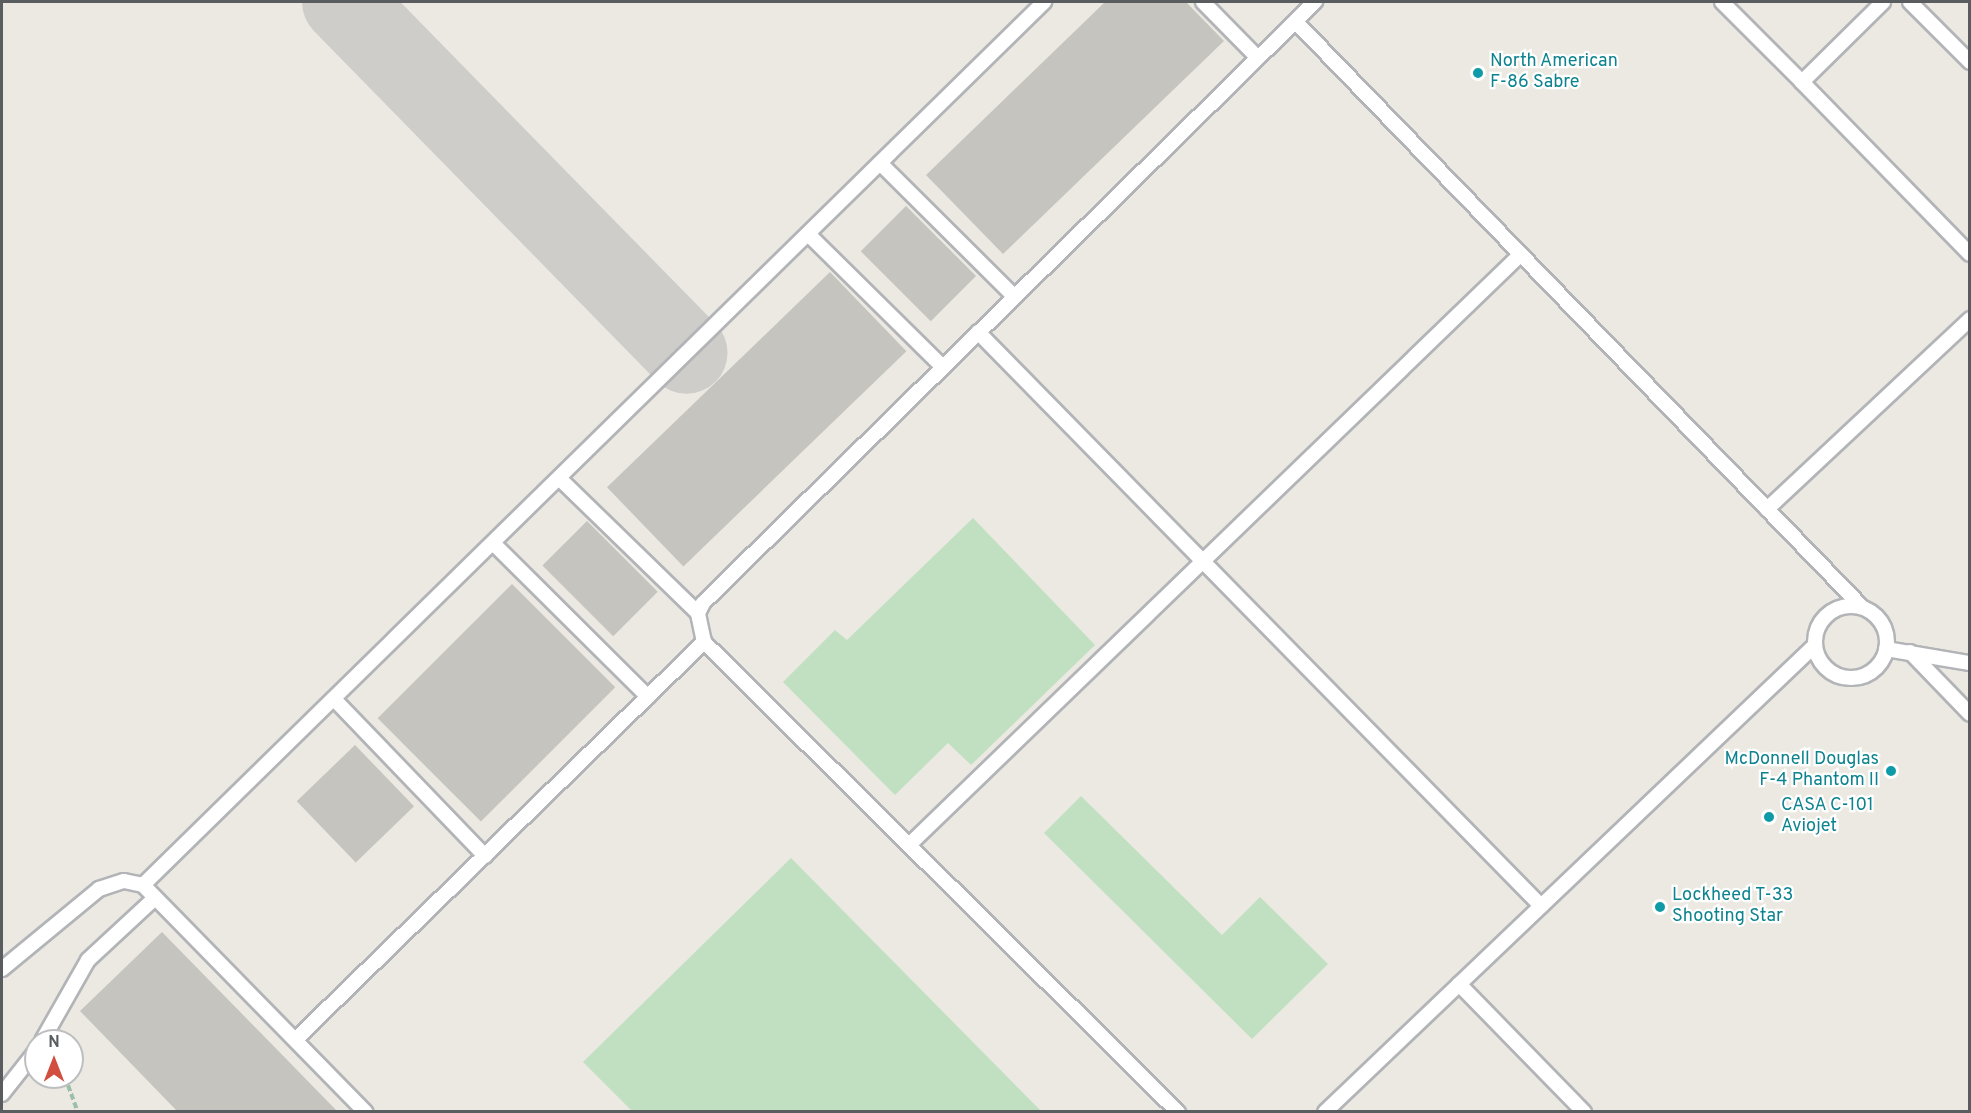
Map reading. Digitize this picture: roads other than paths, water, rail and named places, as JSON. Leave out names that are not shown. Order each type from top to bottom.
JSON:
[{"type":"lane","points":[[143,885],[494,544],[1044,2]]},
{"type":"lane","points":[[1203,2],[1258,58]]},
{"type":"lane","points":[[698,614],[703,603],[1315,2]]},
{"type":"lane","points":[[1722,2],[1970,255]]},
{"type":"lane","points":[[1802,82],[1883,2]]},
{"type":"lane","points":[[1910,2],[1970,62]]},
{"type":"lane","points":[[1295,21],[1861,606],[1880,620],[1886,631],[1886,649],[1879,665],[1870,672],[1847,678],[1825,668],[1814,646]]},
{"type":"lane","points":[[880,164],[1014,296]]},
{"type":"lane","points":[[808,234],[943,367]]},
{"type":"lane","points":[[909,845],[1520,255]]},
{"type":"lane","points":[[1767,509],[1970,319]]},
{"type":"lane","points":[[978,332],[1541,906]]},
{"type":"lane","points":[[560,478],[698,614],[704,642],[1178,1112]]},
{"type":"lane","points":[[494,544],[648,697]]},
{"type":"lane","points":[[1325,1112],[1814,646],[1819,623],[1827,614],[1837,607],[1861,606]]},
{"type":"lane","points":[[295,1040],[704,642]]},
{"type":"lane","points":[[1886,649],[1970,663]]},
{"type":"lane","points":[[1910,652],[1970,714]]},
{"type":"lane","points":[[334,699],[485,856]]},
{"type":"lane","points":[[2,969],[99,888],[124,881],[143,885],[365,1112]]},
{"type":"lane","points":[[49,1029],[88,960],[155,898]]},
{"type":"lane","points":[[1459,984],[1584,1112]]},
{"type":"lane","points":[[2,1094],[24,1066]]},
{"type":"place","name":"North American F-86 Sabre","points":[[1478,73]]},
{"type":"place","name":"McDonnell Douglas F-4 Phantom II","points":[[1891,771]]},
{"type":"place","name":"CASA C-101 Aviojet","points":[[1769,817]]},
{"type":"place","name":"Lockheed T-33 Shooting Star","points":[[1660,907]]}]
